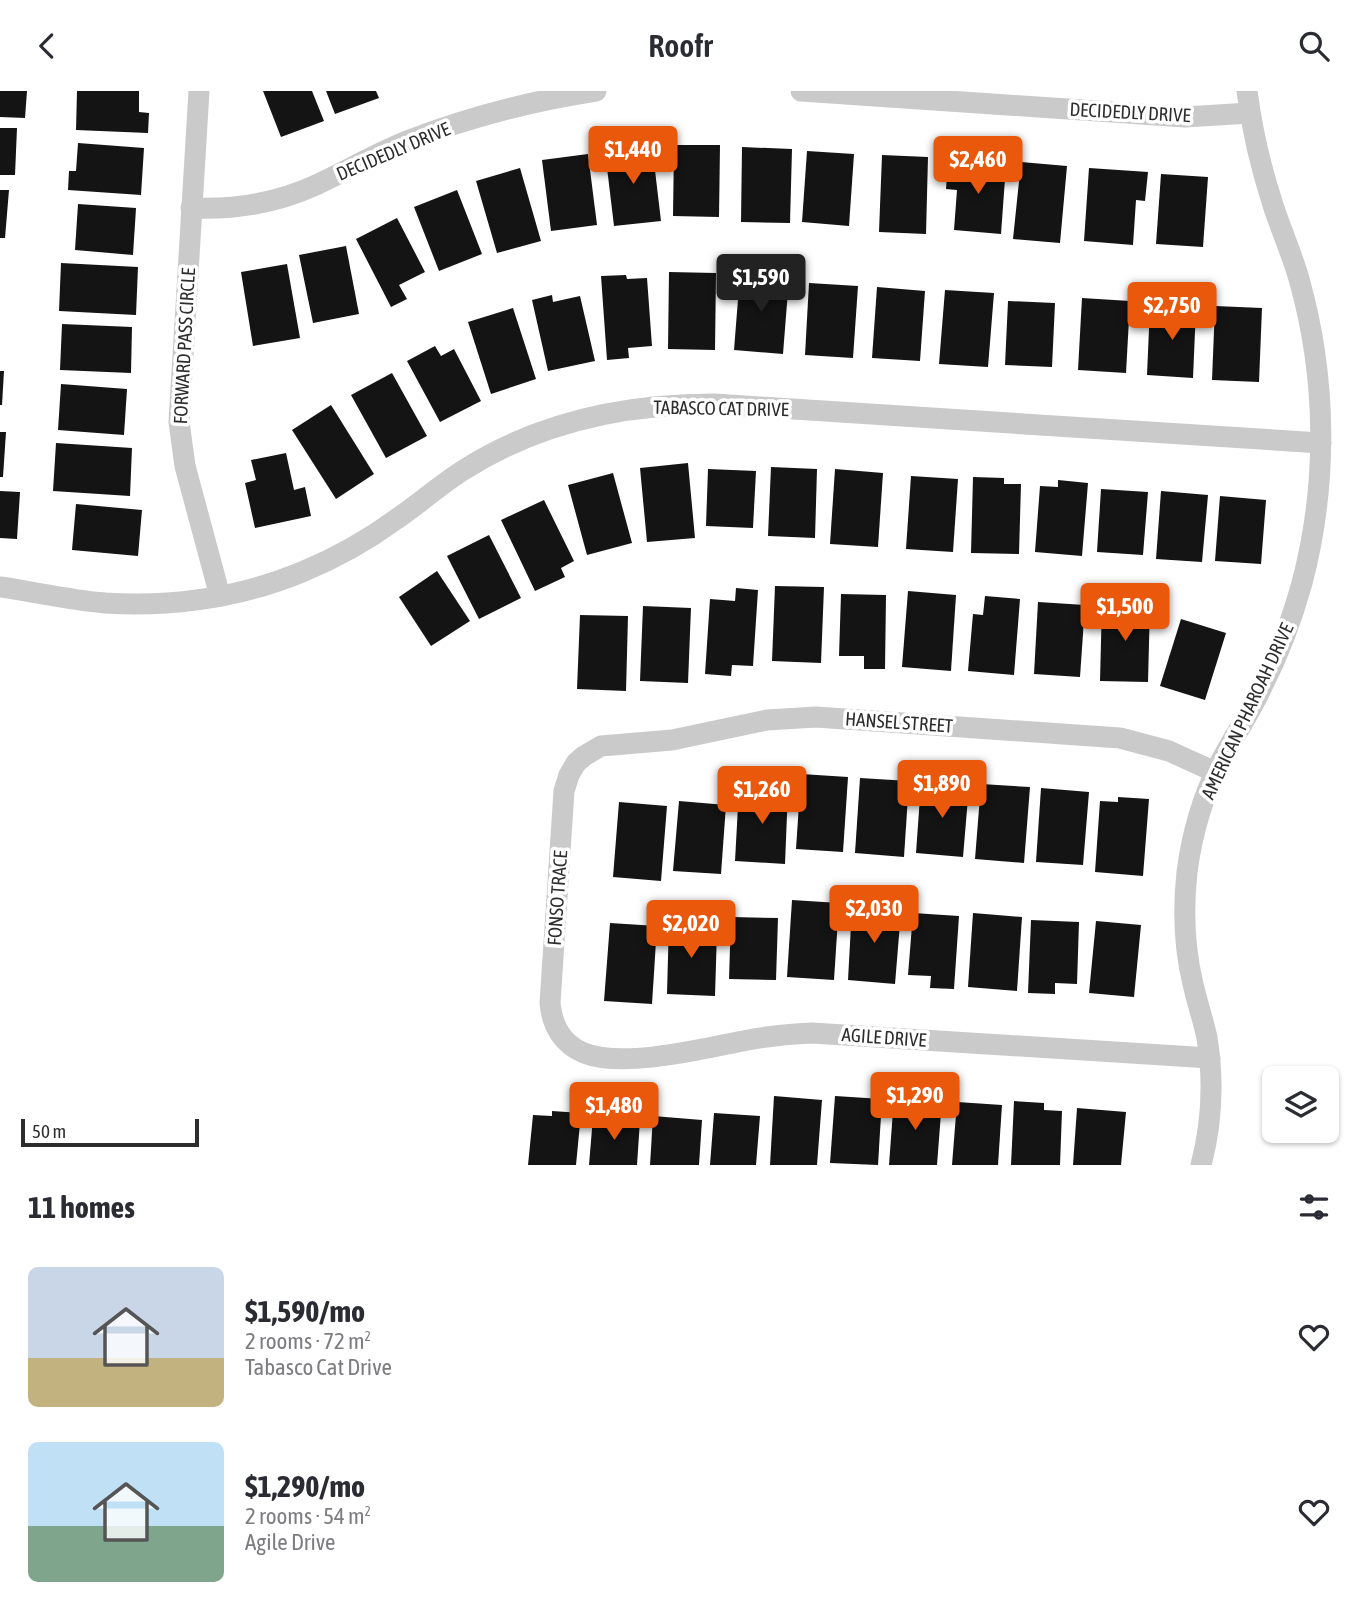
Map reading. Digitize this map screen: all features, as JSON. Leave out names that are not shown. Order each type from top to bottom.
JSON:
[{"type":"street","name":"FORWARD PASS CIRCLE","points":[[199,91],[179,422],[185,466],[220,596]]},
{"type":"street","name":"DECIDEDLY DRIVE","points":[[191,208],[244,206],[287,196],[405,142],[452,125],[526,103],[596,91]]},
{"type":"street","name":"DECIDEDLY DRIVE","points":[[801,91],[1185,117],[1250,113]]},
{"type":"street","name":"AMERICAN PHAROAH DRIVE","points":[[1201,1165],[1209,1129],[1212,1085],[1210,1058],[1188,959],[1185,909],[1187,872],[1194,835],[1215,772],[1261,689],[1291,617],[1307,564],[1315,520],[1321,443],[1319,388],[1310,323],[1293,259],[1264,176],[1247,91]]},
{"type":"street","name":"TABASCO CAT DRIVE","points":[[0,587],[112,603],[161,603],[220,596],[275,582],[337,556],[386,527],[464,470],[506,446],[570,422],[636,407],[714,404],[1321,443]]},
{"type":"street","name":"HANSEL STREET","points":[[581,758],[607,744],[672,740],[767,720],[816,717],[1120,738],[1169,751],[1215,772]]},
{"type":"street","name":"FONSO TRACE","points":[[565,1040],[551,1013],[551,989],[564,791],[569,775],[581,758]]},
{"type":"street","name":"AGILE DRIVE","points":[[565,1040],[582,1052],[611,1058],[687,1053],[759,1038],[812,1033],[1210,1058]]},
{"type":"street","name":"AMERICAN PHAROAH DRIVE","points":[[1209,1129],[1215,1165]]},
{"type":"building","points":[[0,91],[27,91],[25,118],[0,117]]},
{"type":"building","points":[[77,91],[139,91],[139,112],[149,113],[148,133],[76,130]]},
{"type":"building","points":[[263,91],[312,91],[324,121],[281,137]]},
{"type":"building","points":[[326,91],[376,91],[379,98],[335,114]]},
{"type":"building","points":[[0,128],[17,128],[15,175],[0,175]]},
{"type":"building","points":[[78,143],[144,148],[141,195],[68,190],[69,171],[76,171]]},
{"type":"building","points":[[652,145],[661,221],[614,226],[605,151]]},
{"type":"building","points":[[674,145],[720,145],[719,217],[673,216]]},
{"type":"building","points":[[742,147],[792,149],[790,223],[741,222]]},
{"type":"building","points":[[807,151],[854,154],[849,226],[802,222]]},
{"type":"building","points":[[588,154],[597,225],[551,231],[542,160]]},
{"type":"building","points":[[882,155],[928,157],[926,234],[879,232]]},
{"type":"building","points":[[948,161],[1006,165],[1001,234],[954,230],[957,190],[946,189]]},
{"type":"building","points":[[1021,162],[1067,166],[1060,243],[1013,239]]},
{"type":"building","points":[[520,168],[541,241],[497,253],[476,181]]},
{"type":"building","points":[[1089,168],[1148,172],[1145,201],[1136,200],[1133,245],[1084,241]]},
{"type":"building","points":[[1161,174],[1208,177],[1203,247],[1156,244]]},
{"type":"building","points":[[0,190],[9,190],[5,238],[0,238]]},
{"type":"building","points":[[457,190],[482,254],[439,271],[414,207]]},
{"type":"building","points":[[78,204],[136,208],[133,255],[75,250]]},
{"type":"building","points":[[397,218],[425,272],[399,285],[407,299],[391,307],[356,239]]},
{"type":"building","points":[[346,246],[359,314],[313,323],[299,255]]},
{"type":"building","points":[[61,263],[138,267],[136,315],[59,311]]},
{"type":"building","points":[[287,264],[300,338],[253,346],[241,272]]},
{"type":"building","points":[[669,272],[716,273],[715,350],[668,349]]},
{"type":"building","points":[[740,274],[789,278],[783,354],[734,350]]},
{"type":"building","points":[[626,275],[627,279],[647,278],[652,346],[628,348],[629,358],[607,360],[601,276]]},
{"type":"building","points":[[809,283],[858,286],[853,358],[805,355]]},
{"type":"building","points":[[877,287],[925,291],[920,361],[872,358]]},
{"type":"building","points":[[945,290],[994,293],[988,367],[939,364]]},
{"type":"building","points":[[552,295],[553,302],[580,296],[595,361],[548,371],[532,300]]},
{"type":"building","points":[[1082,298],[1130,301],[1126,373],[1078,370]]},
{"type":"building","points":[[1008,301],[1055,303],[1052,367],[1005,365]]},
{"type":"building","points":[[1150,306],[1196,308],[1193,378],[1147,375]]},
{"type":"building","points":[[1215,306],[1262,308],[1259,382],[1212,380]]},
{"type":"building","points":[[513,308],[536,379],[491,394],[468,322]]},
{"type":"building","points":[[62,324],[132,327],[131,373],[60,370]]},
{"type":"building","points":[[435,346],[441,356],[454,349],[481,401],[440,422],[407,361]]},
{"type":"building","points":[[0,371],[4,371],[2,405],[0,405]]},
{"type":"building","points":[[392,373],[427,436],[386,458],[351,395]]},
{"type":"building","points":[[61,384],[127,389],[124,435],[58,430]]},
{"type":"building","points":[[331,405],[374,474],[336,499],[292,430]]},
{"type":"building","points":[[0,432],[6,432],[3,477],[0,477]]},
{"type":"building","points":[[56,443],[132,448],[130,496],[53,491]]},
{"type":"building","points":[[286,453],[294,490],[305,487],[311,516],[255,528],[245,483],[256,480],[251,460]]},
{"type":"building","points":[[688,463],[695,538],[647,542],[640,468]]},
{"type":"building","points":[[771,467],[817,469],[815,538],[768,536]]},
{"type":"building","points":[[708,469],[756,471],[753,528],[706,526]]},
{"type":"building","points":[[835,469],[883,473],[878,547],[830,544]]},
{"type":"building","points":[[613,473],[632,543],[587,555],[568,485]]},
{"type":"building","points":[[911,476],[958,479],[953,552],[906,549]]},
{"type":"building","points":[[973,477],[1004,478],[1004,484],[1021,484],[1019,554],[971,553]]},
{"type":"building","points":[[1058,480],[1088,483],[1082,556],[1035,552],[1040,486],[1058,487]]},
{"type":"building","points":[[1101,489],[1148,492],[1143,555],[1097,552]]},
{"type":"building","points":[[0,491],[20,492],[17,539],[0,538]]},
{"type":"building","points":[[1161,491],[1208,495],[1202,562],[1156,559]]},
{"type":"building","points":[[1220,496],[1266,500],[1261,564],[1215,561]]},
{"type":"building","points":[[544,500],[574,561],[561,568],[565,577],[535,591],[501,520]]},
{"type":"building","points":[[76,504],[142,510],[138,556],[72,550]]},
{"type":"building","points":[[489,535],[521,598],[479,619],[447,556]]},
{"type":"building","points":[[437,571],[470,621],[431,646],[399,597]]},
{"type":"building","points":[[775,586],[824,587],[821,663],[772,661]]},
{"type":"building","points":[[736,588],[758,590],[753,666],[732,665],[731,676],[705,674],[710,599],[735,601]]},
{"type":"building","points":[[908,591],[956,595],[951,671],[902,667]]},
{"type":"building","points":[[841,594],[886,595],[885,669],[864,669],[864,656],[839,656]]},
{"type":"building","points":[[985,596],[1020,599],[1014,675],[968,671],[973,614],[983,615]]},
{"type":"building","points":[[1038,602],[1085,605],[1080,677],[1034,674]]},
{"type":"building","points":[[1102,603],[1150,605],[1148,682],[1100,681]]},
{"type":"building","points":[[643,606],[691,608],[688,683],[640,681]]},
{"type":"building","points":[[580,615],[628,616],[626,691],[577,689]]},
{"type":"building","points":[[1181,619],[1226,633],[1205,700],[1160,686]]},
{"type":"building","points":[[801,774],[848,777],[843,852],[796,849]]},
{"type":"building","points":[[860,778],[909,781],[904,857],[855,853]]},
{"type":"building","points":[[921,783],[969,786],[963,857],[916,853]]},
{"type":"building","points":[[981,784],[1030,787],[1024,863],[975,859]]},
{"type":"building","points":[[739,788],[788,790],[785,864],[735,861]]},
{"type":"building","points":[[1041,788],[1089,792],[1083,865],[1036,862]]},
{"type":"building","points":[[1118,797],[1149,799],[1143,876],[1095,872],[1100,801],[1118,802]]},
{"type":"building","points":[[679,801],[726,805],[721,874],[673,871]]},
{"type":"building","points":[[619,802],[667,806],[661,881],[613,877]]},
{"type":"building","points":[[792,900],[839,903],[834,980],[787,977]]},
{"type":"building","points":[[852,907],[901,911],[895,984],[848,980]]},
{"type":"building","points":[[913,913],[959,916],[954,989],[930,988],[931,976],[908,975]]},
{"type":"building","points":[[973,913],[1022,917],[1017,991],[968,987]]},
{"type":"building","points":[[731,917],[778,918],[776,980],[729,979]]},
{"type":"building","points":[[669,920],[690,921],[690,930],[717,931],[715,996],[667,994]]},
{"type":"building","points":[[1031,920],[1079,922],[1077,984],[1055,983],[1055,994],[1028,993]]},
{"type":"building","points":[[1096,921],[1141,925],[1134,997],[1089,993]]},
{"type":"building","points":[[610,923],[657,926],[652,1004],[604,1001]]},
{"type":"building","points":[[774,1096],[822,1100],[817,1165],[770,1165]]},
{"type":"building","points":[[835,1096],[882,1099],[878,1165],[830,1163]]},
{"type":"building","points":[[894,1097],[942,1100],[937,1165],[889,1165]]},
{"type":"building","points":[[1014,1101],[1044,1103],[1044,1110],[1062,1111],[1060,1165],[1011,1165]]},
{"type":"building","points":[[957,1102],[1002,1105],[998,1165],[952,1165]]},
{"type":"building","points":[[1077,1108],[1126,1112],[1121,1165],[1073,1165]]},
{"type":"building","points":[[552,1111],[581,1113],[576,1165],[528,1165],[533,1115],[552,1116]]},
{"type":"building","points":[[714,1113],[760,1116],[756,1165],[710,1165]]},
{"type":"building","points":[[653,1116],[702,1120],[699,1165],[650,1165]]},
{"type":"building","points":[[593,1117],[640,1120],[637,1165],[589,1165]]}]
